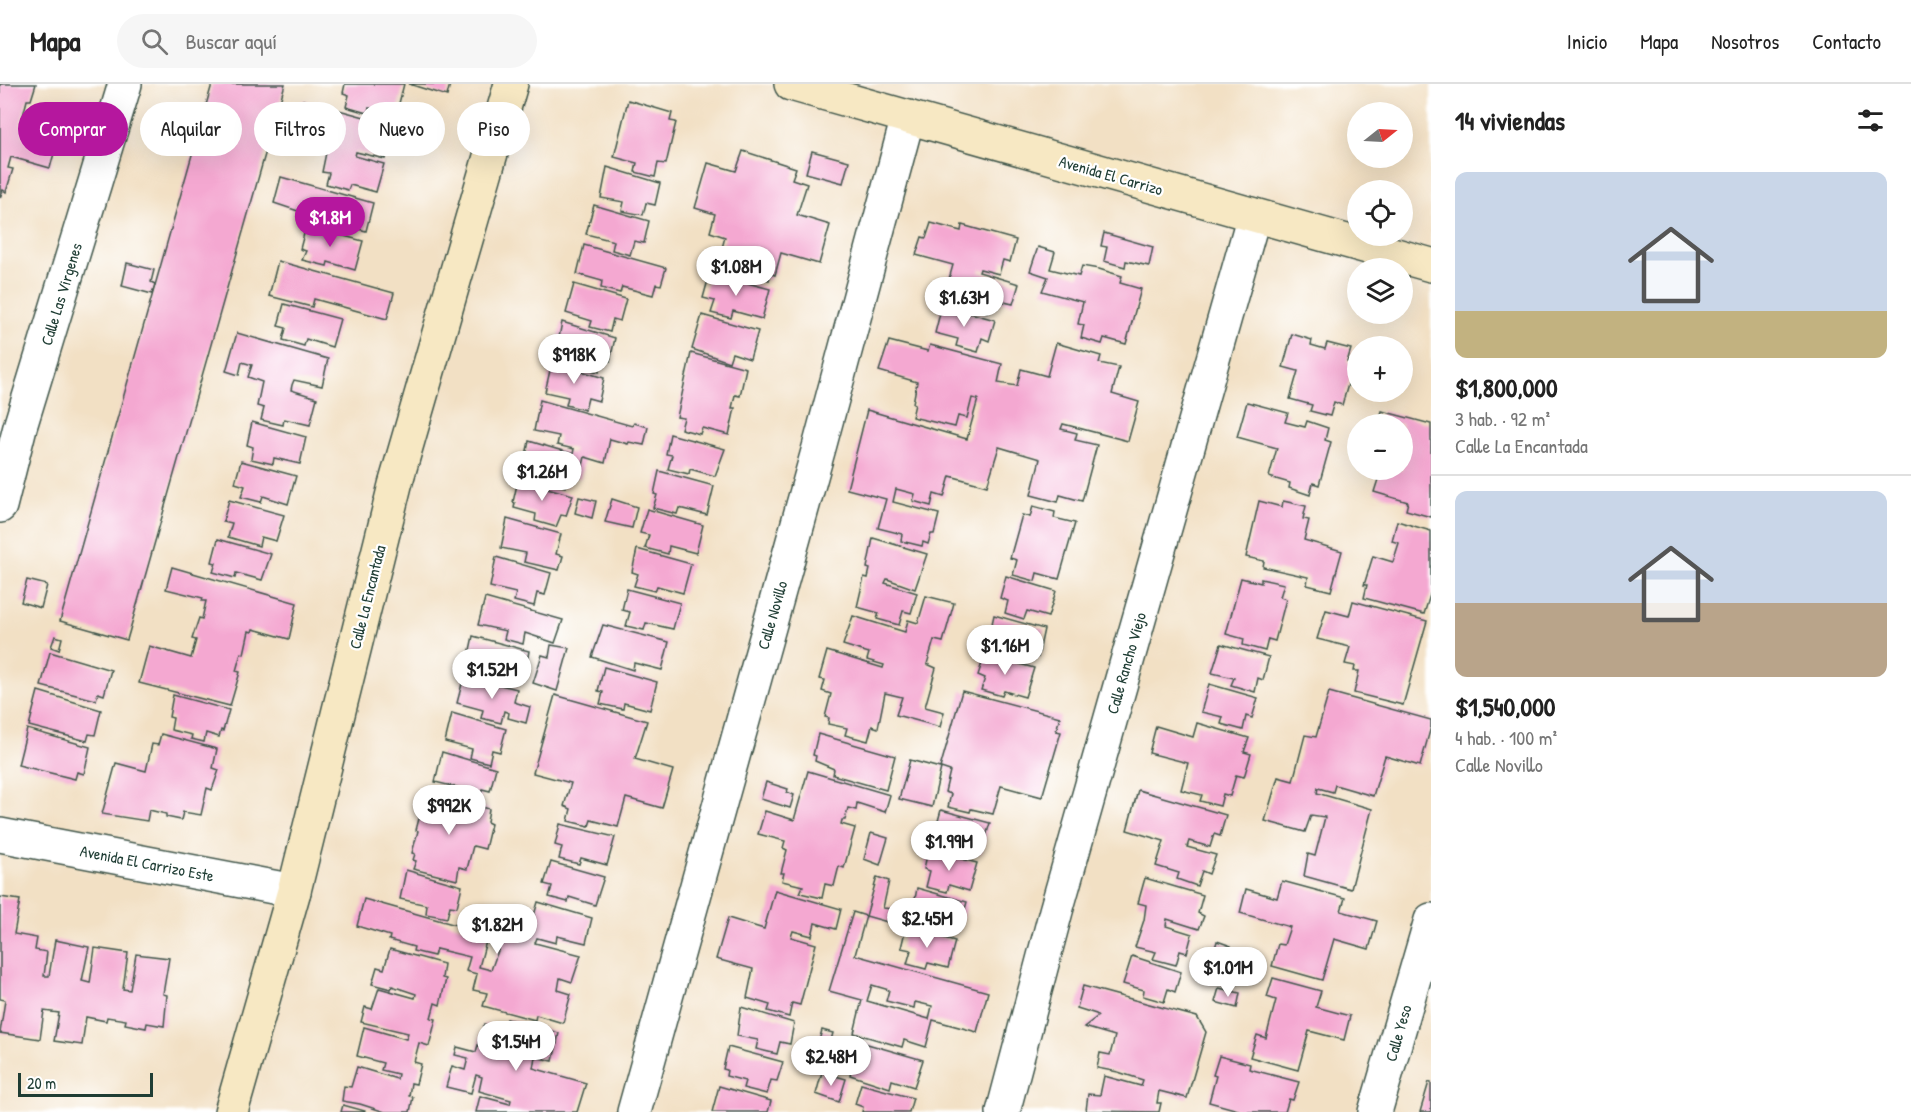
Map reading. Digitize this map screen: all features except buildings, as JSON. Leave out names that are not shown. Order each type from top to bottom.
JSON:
[{"type":"street","name":"Calle Las Virgenes","points":[[0,506],[20,427],[125,84]]},
{"type":"street","name":"Calle La Encantada","points":[[231,1112],[294,891],[395,486],[511,84]]},
{"type":"street","name":"Avenida El Carrizo","points":[[791,84],[1431,265]]},
{"type":"street","name":"Calle Novillo","points":[[634,1112],[820,444],[908,117]]},
{"type":"street","name":"Calle Rancho Viejo","points":[[1003,1112],[1056,911],[1254,215]]},
{"type":"street","name":"Avenida El Carrizo Este","points":[[0,835],[294,891]]},
{"type":"street","name":"Calle Yeso","points":[[1375,1112],[1431,920]]}]
